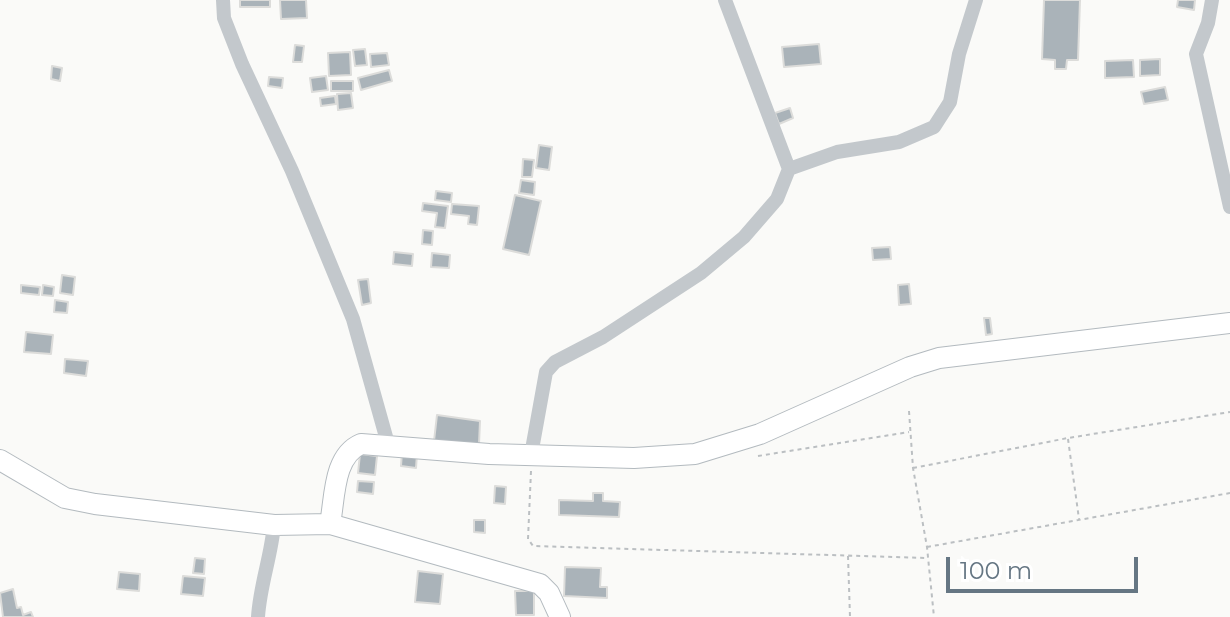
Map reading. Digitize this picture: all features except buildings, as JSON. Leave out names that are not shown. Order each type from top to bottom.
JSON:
[{"type":"main road","points":[[330,524],[346,454],[361,444],[531,455],[634,458],[695,454],[760,434],[910,367],[939,358],[1230,323]]},
{"type":"main road","points":[[0,460],[65,498],[95,504],[274,525],[330,524],[540,584],[549,593],[560,617]]},
{"type":"street","points":[[223,0],[224,18],[242,64],[292,171],[353,319],[388,444]]},
{"type":"street","points":[[531,455],[546,372],[555,362],[603,337],[701,273],[744,237],[777,199],[789,169],[725,0]]},
{"type":"street","points":[[789,169],[837,152],[899,142],[934,127],[950,102],[959,54],[976,0]]},
{"type":"street","points":[[1212,0],[1208,23],[1196,54],[1230,207]]},
{"type":"street","points":[[258,617],[260,585],[272,552],[274,525]]},
{"type":"path","points":[[909,411],[913,468],[927,547],[934,617]]},
{"type":"path","points":[[913,468],[1068,438],[1230,412]]},
{"type":"path","points":[[758,456],[910,432]]},
{"type":"path","points":[[1068,438],[1079,519]]},
{"type":"path","points":[[531,455],[528,539],[533,546],[927,558]]},
{"type":"path","points":[[927,547],[1230,493]]},
{"type":"path","points":[[848,555],[850,617]]}]
